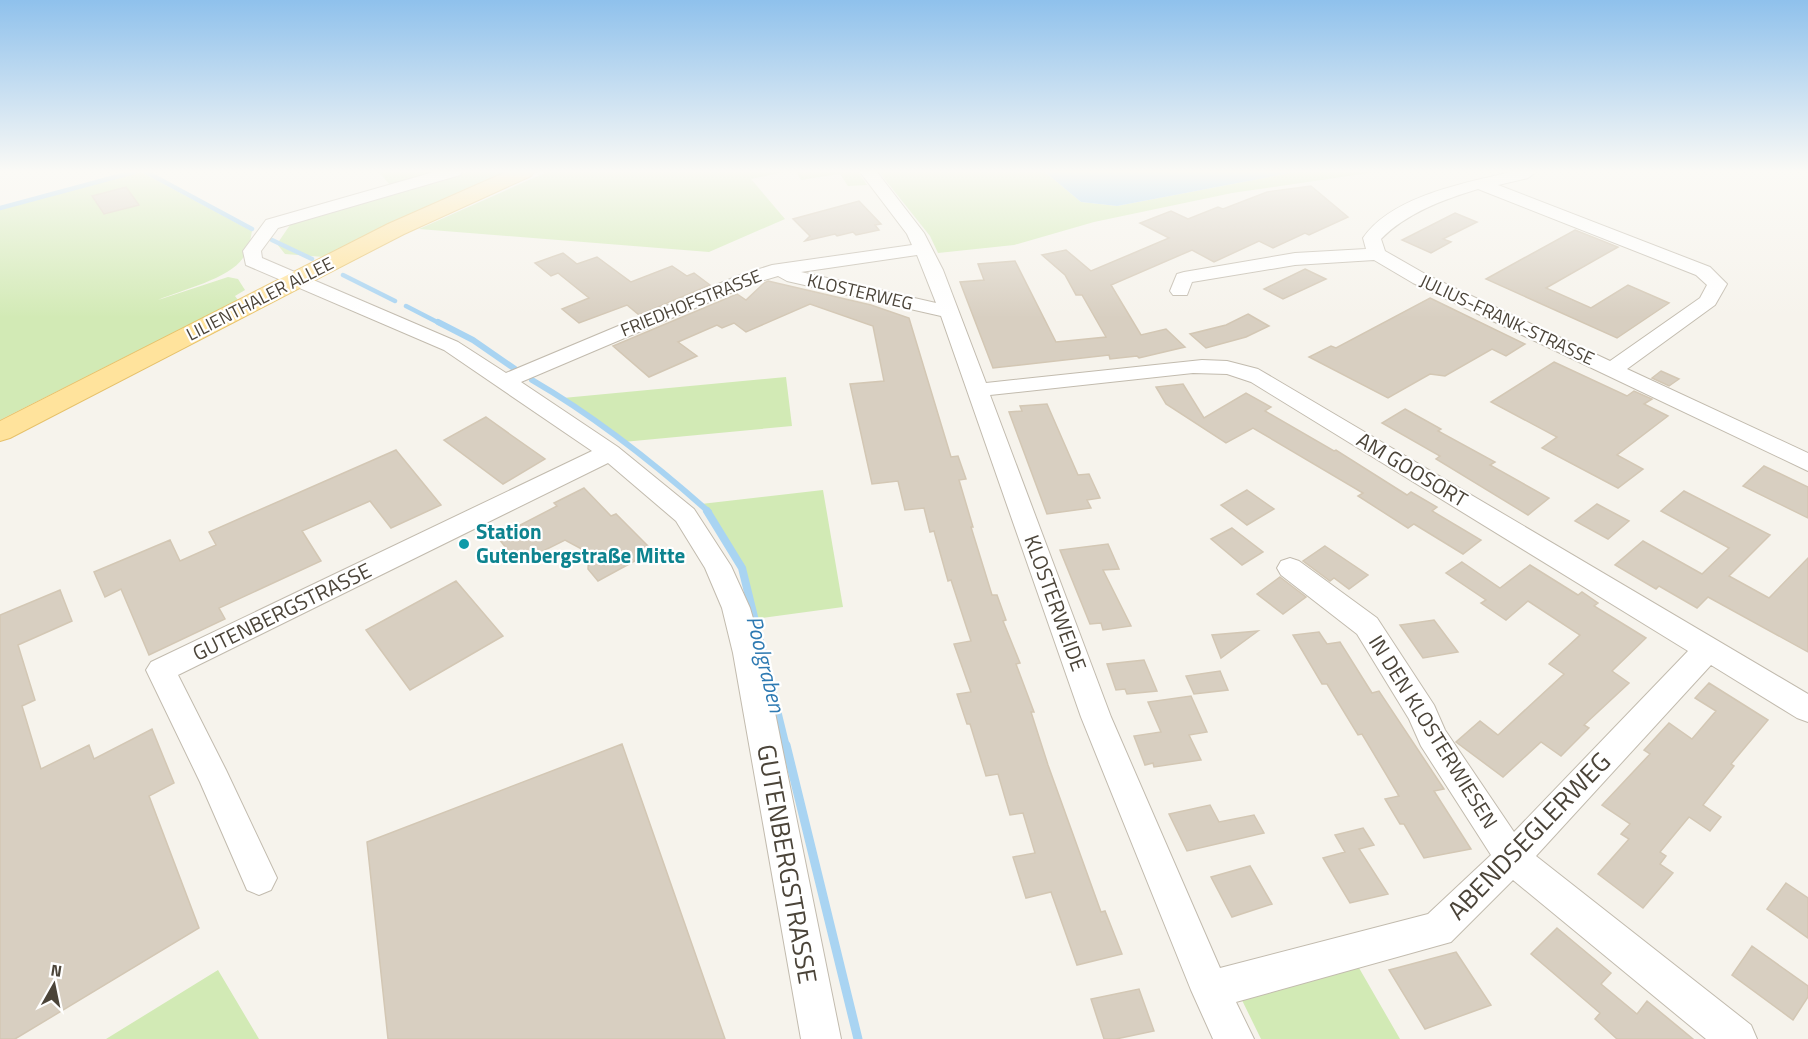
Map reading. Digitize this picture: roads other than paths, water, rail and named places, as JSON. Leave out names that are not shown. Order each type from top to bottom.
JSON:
[{"type":"main road","name":"LILIENTHALER ALLEE","points":[[0,432],[415,220]]},
{"type":"street","name":"GUTENBERGSTRASSE","points":[[284,220],[272,224],[252,251],[253,261],[451,346],[610,452],[685,515],[718,566],[736,609],[748,652],[820,1039]]},
{"type":"street","name":"KLOSTERWEIDE","points":[[905,220],[915,233],[934,270],[1096,717],[1210,990],[1234,1039]]},
{"type":"street","points":[[1180,291],[1184,278],[1295,259],[1377,254],[1372,238],[1379,230],[1397,220]]},
{"type":"street","points":[[1573,220],[1703,271],[1717,284],[1708,301],[1612,369]]},
{"type":"street","name":"FRIEDHOFSTRASSE","points":[[503,382],[728,286],[772,271],[923,249]]},
{"type":"street","name":"JULIUS-FRANK-STRASSE","points":[[1377,254],[1420,279],[1808,463]]},
{"type":"street","name":"KLOSTERWEG","points":[[772,271],[949,312]]},
{"type":"street","name":"AM GOOSORT","points":[[978,390],[1193,367],[1217,365],[1238,368],[1259,377],[1808,709]]},
{"type":"street","name":"GUTENBERGSTRASSE","points":[[259,878],[215,780],[161,670],[610,452]]},
{"type":"street","name":"IN DEN KLOSTERWIESEN","points":[[1290,568],[1367,626],[1423,714],[1432,737],[1512,858],[1737,1039]]},
{"type":"street","name":"ABENDSEGLERWEG","points":[[1210,990],[1438,929],[1512,858],[1708,649]]},
{"type":"waterway","name":"Poolgraben","points":[[236,220],[252,229]]},
{"type":"waterway","name":"Poolgraben","points":[[272,240],[312,259]]},
{"type":"waterway","name":"Poolgraben","points":[[343,275],[395,301]]},
{"type":"waterway","name":"Poolgraben","points":[[406,306],[441,324]]},
{"type":"waterway","name":"Poolgraben","points":[[438,322],[473,340],[515,369]]},
{"type":"waterway","name":"Poolgraben","points":[[532,380],[579,409],[624,442],[709,512]]},
{"type":"waterway","name":"Poolgraben","points":[[707,511],[742,568],[786,747]]},
{"type":"waterway","name":"Poolgraben","points":[[786,745],[858,1039]]},
{"type":"place","name":"Station Gutenbergstraße Mitte","points":[[464,544]]}]
